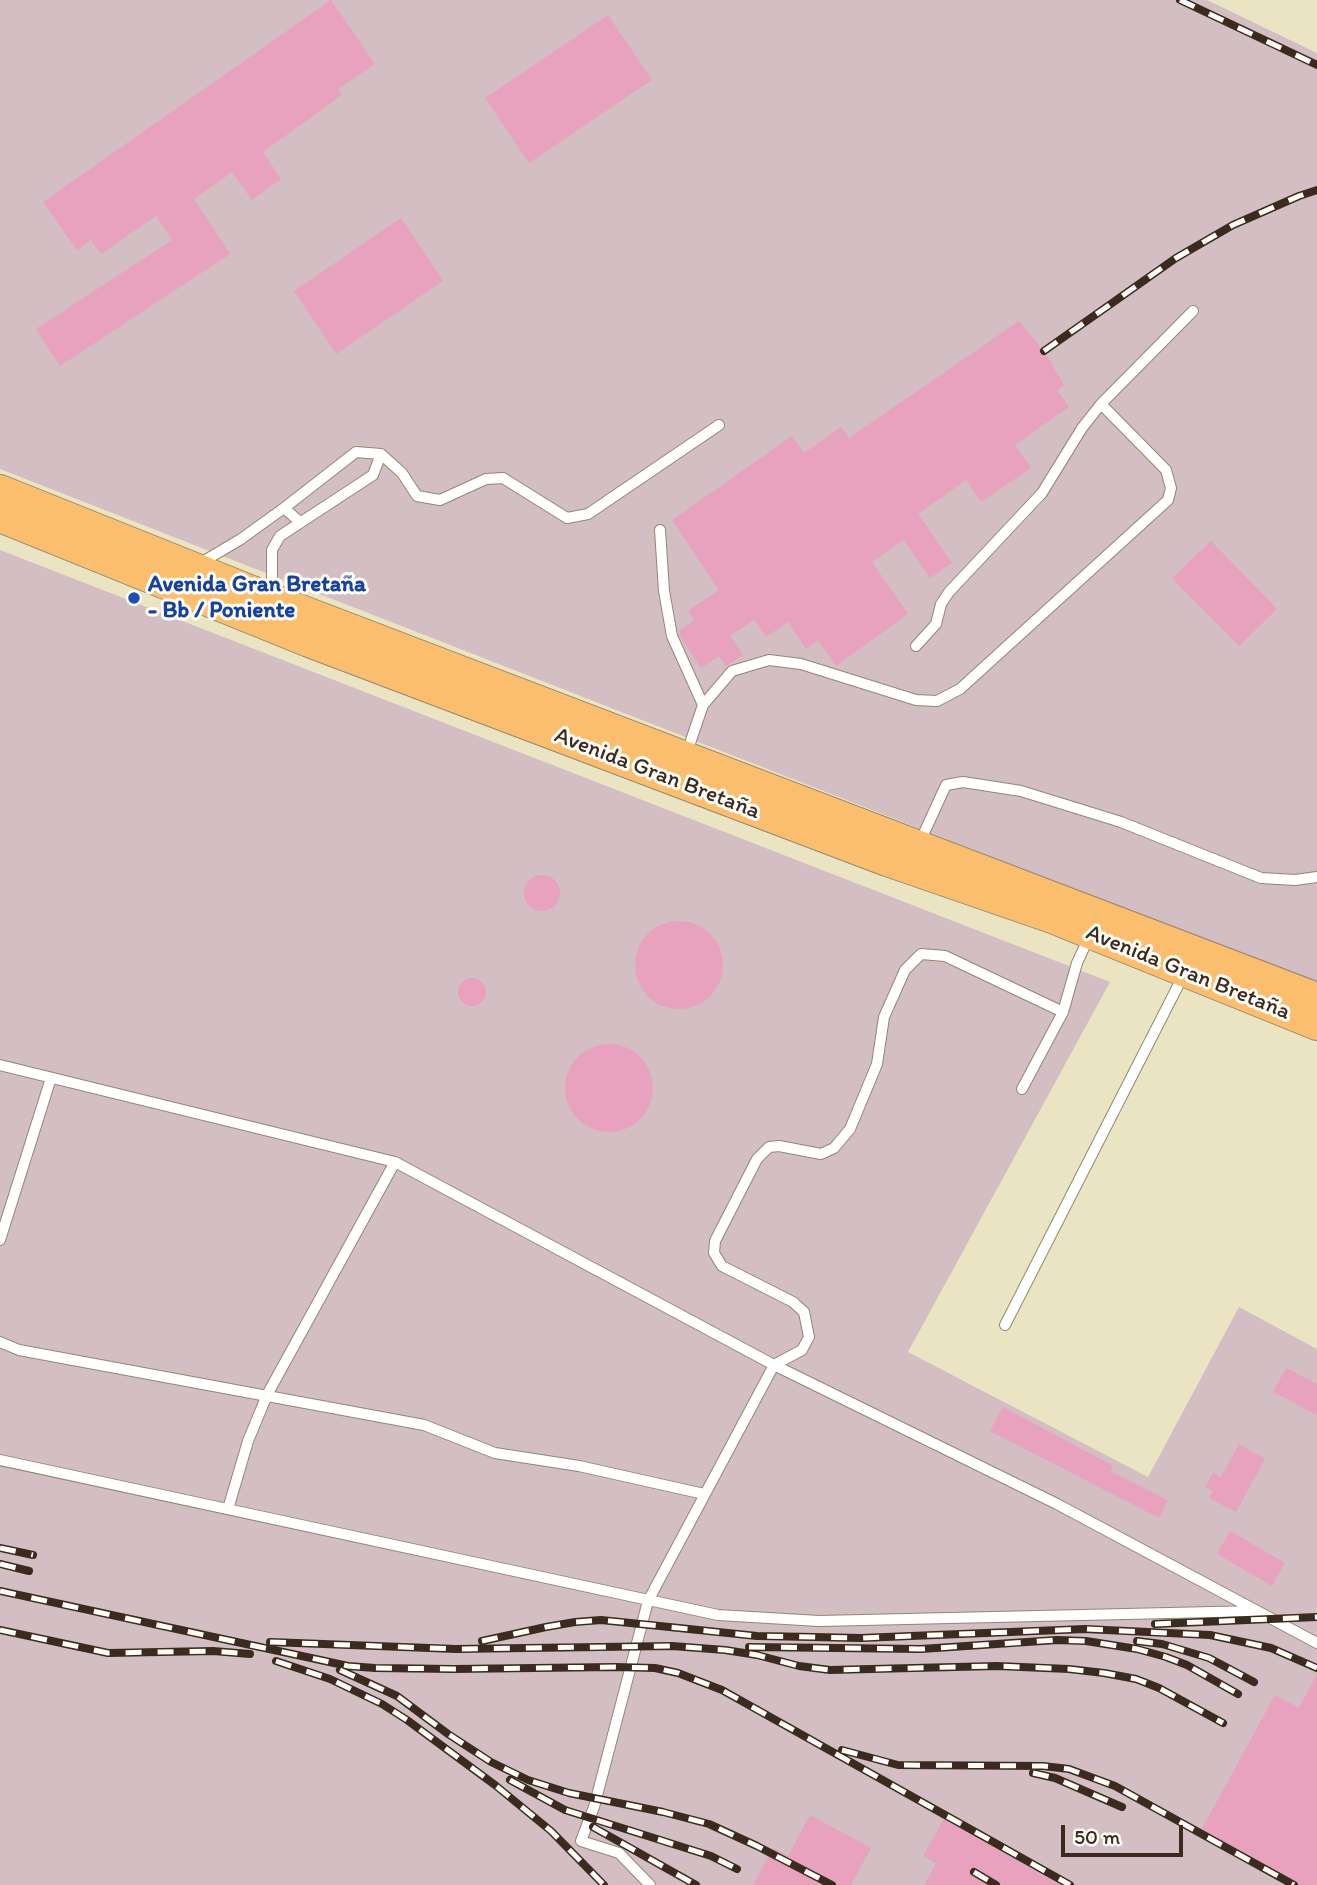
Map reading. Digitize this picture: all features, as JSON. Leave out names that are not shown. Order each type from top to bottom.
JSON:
[{"type":"main road","name":"Avenida Gran Bretaña","points":[[0,490],[272,599],[1317,998]]},
{"type":"main road","name":"Avenida Gran Bretaña","points":[[0,517],[400,677],[887,861],[1091,934],[1317,1025]]},
{"type":"lane","points":[[916,646],[936,624],[941,604],[949,592],[1042,494],[1082,428],[1101,404],[1193,311]]},
{"type":"lane","points":[[685,756],[703,705],[732,671],[769,660],[801,664],[916,700],[937,701],[960,689],[1168,500],[1171,488],[1166,470],[1101,404]]},
{"type":"lane","points":[[192,568],[241,539],[356,452],[380,454],[402,473],[417,496],[440,500],[486,479],[503,478],[567,518],[588,514],[719,425]]},
{"type":"lane","points":[[272,599],[272,550],[280,536],[373,475],[380,454]]},
{"type":"lane","points":[[284,508],[300,522]]},
{"type":"lane","points":[[660,530],[664,591],[672,636],[703,705]]},
{"type":"lane","points":[[919,844],[946,785],[963,782],[1021,791],[1121,822],[1261,878],[1295,880],[1317,877]]},
{"type":"lane","points":[[1022,1089],[1063,1012],[1077,963],[1091,934]]},
{"type":"lane","points":[[650,1885],[619,1853],[581,1841],[594,1807],[648,1601],[774,1365],[802,1350],[809,1337],[804,1312],[793,1302],[722,1266],[714,1253],[715,1241],[757,1159],[769,1147],[779,1146],[821,1154],[834,1148],[850,1129],[877,1065],[884,1017],[905,970],[921,954],[945,956],[1063,1012]]},
{"type":"lane","points":[[1005,1325],[1186,971]]},
{"type":"lane","points":[[0,1065],[395,1162],[774,1365],[1057,1504],[1317,1643]]},
{"type":"lane","points":[[0,1240],[51,1078]]},
{"type":"lane","points":[[228,1509],[248,1441],[267,1395],[395,1162]]},
{"type":"lane","points":[[0,1342],[19,1350],[424,1425],[495,1453],[579,1466],[704,1494]]},
{"type":"lane","points":[[0,1460],[718,1615],[819,1622],[1258,1611]]},
{"type":"shaded area","points":[[0,0],[1207,0],[1317,53],[1317,984],[0,469]]},
{"type":"shaded area","points":[[0,550],[1110,982],[908,1352],[1148,1477],[1239,1307],[1317,1349],[1317,1885],[0,1885]]},
{"type":"building","points":[[331,0],[375,64],[338,89],[342,95],[263,152],[281,179],[252,200],[232,172],[194,199],[230,254],[60,366],[36,329],[172,240],[156,216],[101,254],[91,240],[77,250],[43,202]]},
{"type":"building","points":[[608,15],[652,80],[529,163],[485,98]]},
{"type":"building","points":[[401,218],[443,281],[336,354],[294,291]]},
{"type":"building","points":[[1019,321],[1044,351],[1064,385],[1057,390],[1069,407],[1015,445],[1031,468],[981,502],[966,480],[918,514],[952,563],[930,578],[904,540],[872,562],[908,614],[836,666],[818,640],[806,649],[788,622],[766,637],[754,620],[730,636],[743,655],[726,666],[719,656],[701,668],[679,631],[694,620],[688,611],[719,590],[672,520],[792,436],[804,453],[841,427],[849,438]]},
{"type":"building","points":[[1211,541],[1277,609],[1239,646],[1172,578]]},
{"type":"building","points":[[542,875],[555,880],[560,893],[555,906],[542,911],[529,906],[524,893],[529,880]]},
{"type":"building","points":[[679,921],[696,925],[710,934],[719,948],[723,965],[719,982],[710,996],[696,1005],[679,1009],[662,1005],[648,996],[639,982],[635,965],[639,948],[648,934],[662,925]]},
{"type":"building","points":[[472,978],[482,982],[486,992],[482,1002],[472,1006],[462,1002],[458,992],[462,982]]},
{"type":"building","points":[[609,1044],[626,1048],[640,1057],[649,1071],[653,1088],[649,1105],[640,1119],[626,1128],[609,1132],[592,1128],[578,1119],[569,1105],[565,1088],[569,1071],[578,1057],[592,1048]]},
{"type":"building","points":[[1286,1368],[1317,1384],[1317,1415],[1273,1392]]},
{"type":"building","points":[[1003,1407],[1113,1466],[1110,1471],[1168,1500],[1159,1518],[990,1431]]},
{"type":"building","points":[[1239,1444],[1265,1459],[1236,1512],[1209,1498],[1213,1491],[1205,1487],[1213,1473],[1221,1477]]},
{"type":"building","points":[[1230,1531],[1285,1563],[1272,1586],[1217,1554]]},
{"type":"building","points":[[1317,1674],[1317,1885],[1286,1885],[1198,1836],[1275,1695],[1299,1708]]},
{"type":"building","points":[[810,1815],[871,1848],[851,1885],[753,1885],[773,1848],[788,1856]]},
{"type":"building","points":[[944,1819],[1060,1885],[924,1885],[936,1863],[923,1856]]},
{"type":"railway","points":[[1180,0],[1317,65]]},
{"type":"railway","points":[[1044,351],[1176,258],[1233,225],[1317,190]]},
{"type":"railway","points":[[0,1548],[33,1555]]},
{"type":"railway","points":[[0,1564],[29,1571]]},
{"type":"railway","points":[[0,1591],[348,1666],[454,1669],[615,1667],[655,1668],[678,1673],[722,1690],[1070,1885]]},
{"type":"railway","points":[[1155,1624],[1317,1617]]},
{"type":"railway","points":[[482,1641],[546,1627],[601,1620],[757,1636],[861,1638],[1085,1629],[1210,1635],[1271,1648],[1317,1668]]},
{"type":"railway","points":[[0,1630],[108,1653],[213,1651],[250,1654]]},
{"type":"railway","points":[[749,1647],[921,1649],[1057,1640],[1086,1641],[1137,1649],[1166,1657],[1187,1665],[1238,1694]]},
{"type":"railway","points":[[1137,1641],[1162,1644],[1209,1658],[1254,1682]]},
{"type":"railway","points":[[270,1642],[456,1649],[672,1646],[725,1650],[830,1670],[997,1666],[1069,1669],[1136,1679],[1159,1688],[1223,1723]]},
{"type":"railway","points":[[276,1661],[330,1679],[382,1704],[407,1720],[495,1785],[551,1831],[604,1885]]},
{"type":"railway","points":[[340,1670],[397,1696],[491,1762],[528,1780],[569,1793],[709,1824],[832,1885]]},
{"type":"railway","points":[[842,1750],[898,1765],[1043,1766],[1069,1769],[1115,1786],[1294,1885]]},
{"type":"railway","points":[[1033,1773],[1055,1778],[1122,1807]]},
{"type":"railway","points":[[510,1780],[565,1810],[711,1856],[737,1869]]},
{"type":"railway","points":[[593,1827],[696,1885]]},
{"type":"railway","points":[[974,1872],[996,1885]]},
{"type":"place","name":"Avenida Gran Bretaña - Bb / Poniente","points":[[134,598]]}]
